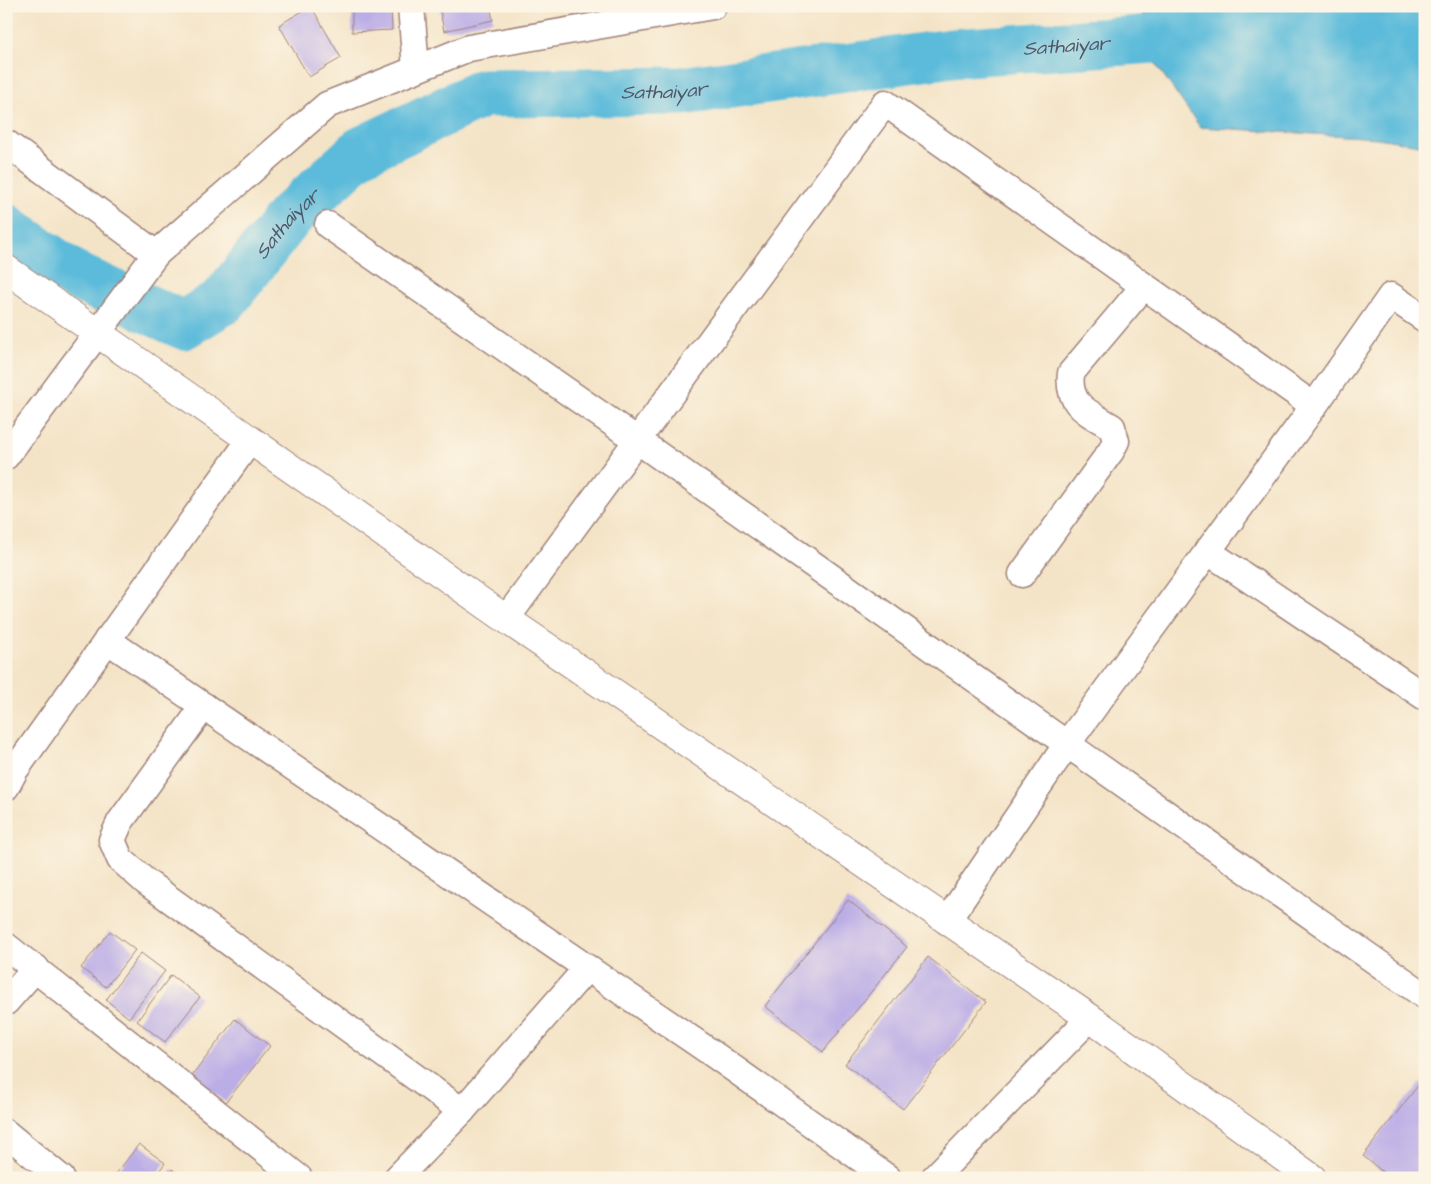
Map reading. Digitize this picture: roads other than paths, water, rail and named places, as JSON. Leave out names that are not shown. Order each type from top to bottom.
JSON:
[{"type":"street","points":[[410,6],[416,69]]},
{"type":"street","points":[[6,456],[150,262],[327,105],[469,48],[713,6]]},
{"type":"street","points":[[506,619],[885,103],[1314,406]]},
{"type":"street","points":[[6,143],[150,262]]},
{"type":"street","points":[[328,225],[637,440],[1425,996]]},
{"type":"street","points":[[6,269],[105,323],[250,440],[506,619],[1090,1018],[1312,1178]]},
{"type":"street","points":[[1022,574],[1111,451],[1116,441],[1112,427],[1078,406],[1069,387],[1071,373],[1144,286]]},
{"type":"street","points":[[948,921],[1067,744],[1314,406],[1391,296],[1425,320]]},
{"type":"street","points":[[6,786],[107,640],[250,440]]},
{"type":"street","points":[[1208,551],[1425,697]]},
{"type":"street","points":[[107,640],[713,1054],[888,1178]]},
{"type":"street","points":[[204,706],[120,822],[112,840],[120,859],[146,882],[462,1111]]},
{"type":"street","points":[[6,946],[299,1178]]},
{"type":"street","points":[[6,1002],[36,968]]},
{"type":"street","points":[[396,1178],[462,1111],[587,968]]},
{"type":"street","points":[[934,1178],[1090,1018]]},
{"type":"street","points":[[6,1134],[61,1178]]},
{"type":"water","points":[[1145,6],[1425,6],[1425,146],[1378,138],[1200,127],[1139,40]]},
{"type":"waterway","name":"Sathaiyar","points":[[6,228],[75,276],[183,325],[223,301],[290,216],[361,151],[483,93],[682,91],[952,53],[1184,37],[1206,42]]}]
